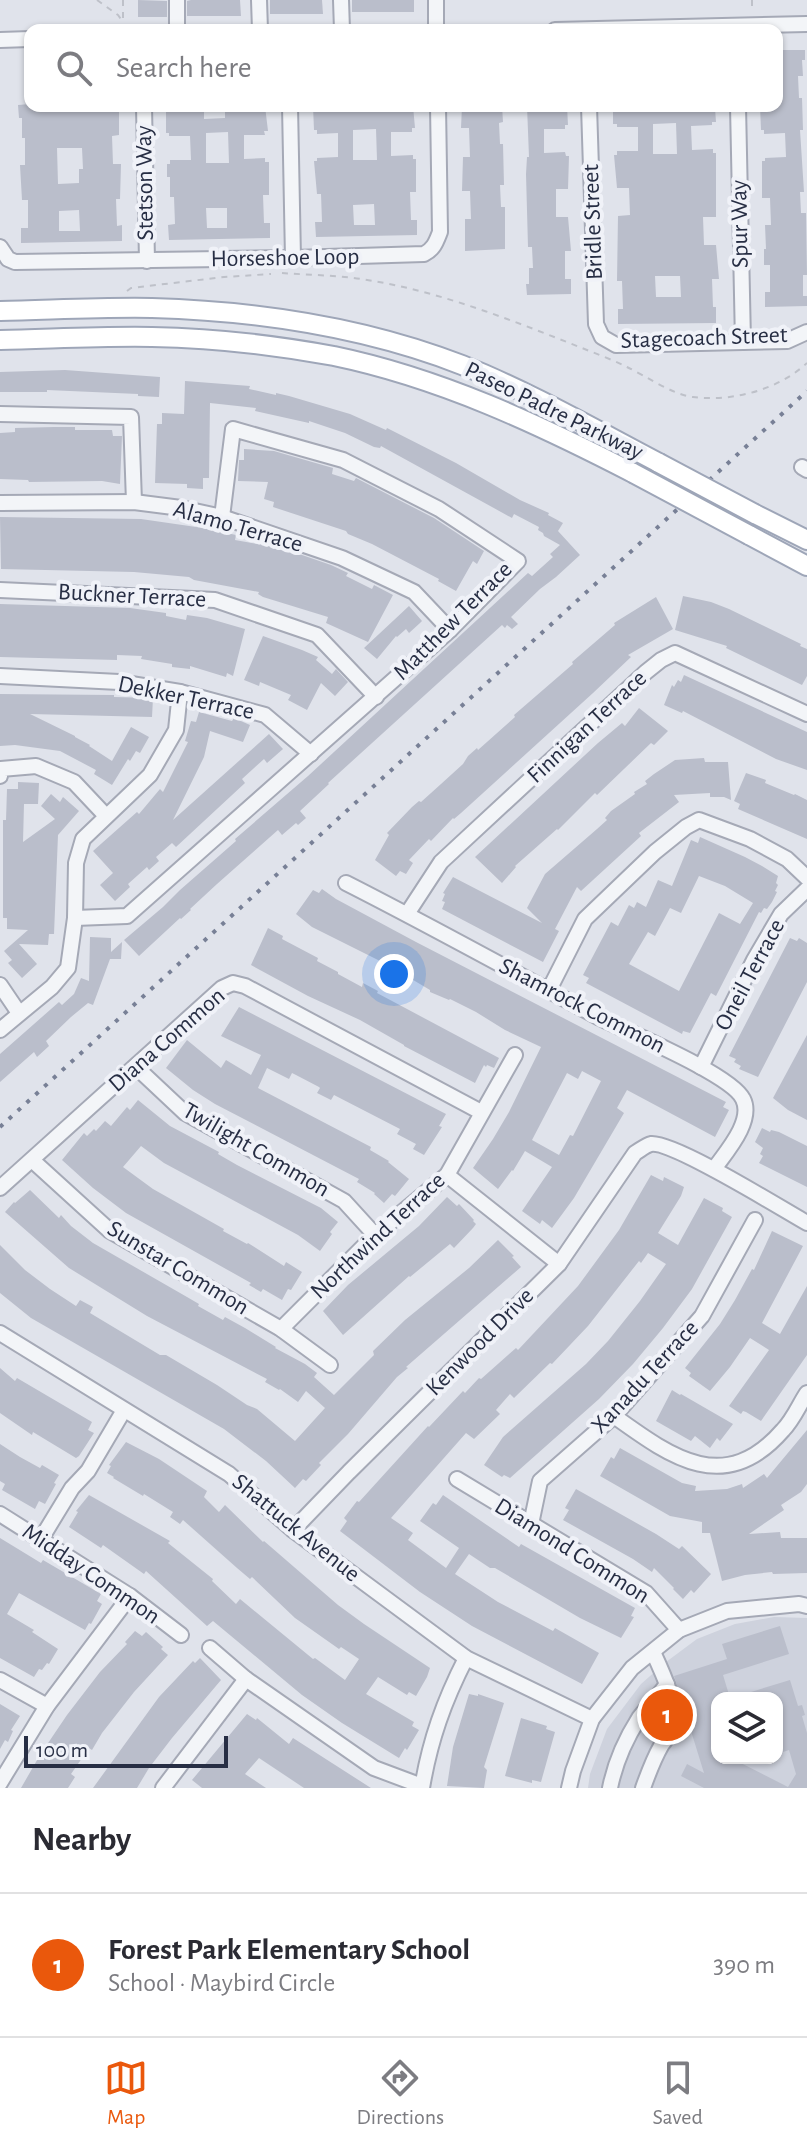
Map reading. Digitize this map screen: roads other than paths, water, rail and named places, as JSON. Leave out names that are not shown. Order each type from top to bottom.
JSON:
[{"type":"main road","name":"Paseo Padre Parkway","points":[[0,311],[151,308],[221,312],[280,318],[403,345],[519,390],[807,540]]},
{"type":"main road","name":"Paseo Padre Parkway","points":[[0,340],[218,340],[335,357],[445,388],[502,409],[633,473],[807,566]]},
{"type":"street","points":[[177,0],[177,24]]},
{"type":"street","points":[[259,0],[260,24]]},
{"type":"street","points":[[341,0],[342,24]]},
{"type":"street","points":[[436,0],[436,24]]},
{"type":"street","points":[[783,25],[807,24]]},
{"type":"street","points":[[0,40],[24,39]]},
{"type":"street","name":"Stetson Way","points":[[144,112],[147,261]]},
{"type":"street","points":[[290,112],[293,258]]},
{"type":"street","name":"Horseshoe Loop","points":[[0,247],[8,259],[15,262],[424,254],[436,244],[440,232],[438,112]]},
{"type":"street","name":"Bridle Street","points":[[589,112],[596,324],[602,337]]},
{"type":"street","name":"Spur Way","points":[[738,112],[743,342]]},
{"type":"street","name":"Stagecoach Street","points":[[602,337],[616,345],[787,341],[807,332]]},
{"type":"street","points":[[0,414],[131,417],[134,502]]},
{"type":"street","name":"Matthew Terrace","points":[[75,918],[127,916],[450,630],[518,561],[439,509],[343,460],[233,429],[222,517]]},
{"type":"street","name":"Alamo Terrace","points":[[0,503],[134,502],[222,517],[342,558],[414,592],[450,630]]},
{"type":"street","name":"Buckner Terrace","points":[[0,590],[215,600],[317,635],[376,697]]},
{"type":"street","name":"Finnigan Terrace","points":[[407,914],[441,862],[646,672],[675,653],[807,714]]},
{"type":"street","name":"Dekker Terrace","points":[[0,676],[119,682],[180,692],[265,715],[311,754]]},
{"type":"street","points":[[0,1030],[52,987],[68,968],[75,918],[76,863],[83,839],[150,775],[176,730],[180,692]]},
{"type":"street","points":[[0,776],[1,769],[36,766],[74,782],[106,816]]},
{"type":"street","points":[[549,990],[585,919],[655,852],[699,820],[750,839],[787,859],[807,878]]},
{"type":"street","name":"Shamrock Common","points":[[346,883],[728,1083],[744,1099],[746,1116],[740,1131],[714,1169]]},
{"type":"street","name":"Oneil Terrace","points":[[701,1067],[754,960],[781,914],[807,889]]},
{"type":"street","name":"Diana Common","points":[[0,1188],[222,988],[233,983],[259,993],[481,1112]]},
{"type":"street","points":[[0,985],[19,1013]]},
{"type":"street","name":"Northwind Terrace","points":[[281,1329],[375,1235],[447,1175],[515,1055]]},
{"type":"street","name":"Twilight Common","points":[[136,1067],[185,1113],[344,1201],[375,1235]]},
{"type":"street","name":"Kenwood Drive","points":[[293,1530],[559,1264],[635,1153],[651,1144],[714,1169]]},
{"type":"street","name":"Sunstar Common","points":[[32,1160],[110,1231],[281,1329],[330,1365]]},
{"type":"street","points":[[714,1169],[807,1223]]},
{"type":"street","points":[[447,1175],[559,1264]]},
{"type":"street","name":"Xanadu Terrace","points":[[531,1524],[540,1481],[614,1416],[702,1316],[755,1220]]},
{"type":"street","name":"Shattuck Avenue","points":[[0,1333],[229,1474],[293,1530],[466,1658],[592,1719]]},
{"type":"street","points":[[614,1416],[656,1446],[688,1462],[720,1467],[751,1459],[784,1430],[807,1393]]},
{"type":"street","points":[[41,1539],[72,1488],[88,1471],[124,1410]]},
{"type":"street","name":"Diamond Common","points":[[457,1479],[646,1593],[679,1630]]},
{"type":"street","name":"Midday Common","points":[[0,1514],[130,1596],[181,1635]]},
{"type":"street","points":[[0,1783],[47,1706],[130,1596]]},
{"type":"street","points":[[569,1788],[592,1719],[632,1668],[679,1630],[727,1611],[799,1604],[807,1606]]},
{"type":"street","points":[[210,1648],[246,1679],[374,1768],[422,1787],[433,1734],[447,1695],[466,1658]]},
{"type":"street","points":[[643,1788],[662,1745],[675,1728],[677,1717],[653,1652]]},
{"type":"street","points":[[165,1787],[246,1679]]},
{"type":"street","points":[[0,1680],[47,1706]]},
{"type":"street","points":[[610,1788],[614,1769],[627,1740],[667,1684]]},
{"type":"railway","points":[[0,1127],[807,391]]},
{"type":"place","name":"Forest Park Elementary School","points":[[667,1715]]}]
